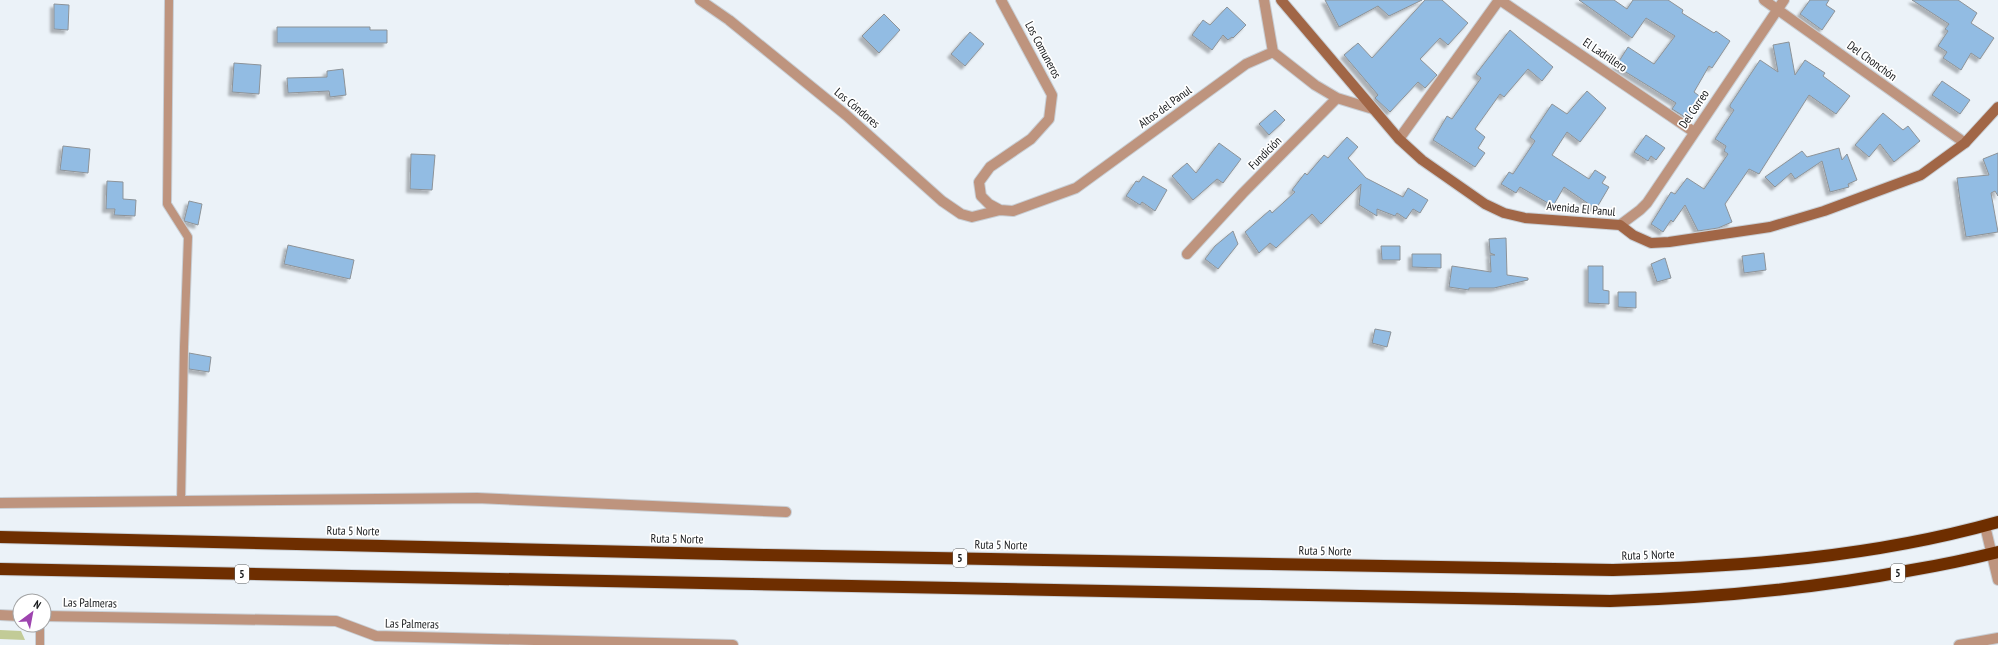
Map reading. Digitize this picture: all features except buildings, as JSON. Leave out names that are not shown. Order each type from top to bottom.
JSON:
[{"type":"highway","name":"Ruta 5 Norte","points":[[0,537],[766,555],[1613,570],[1726,566],[1797,559],[1890,546],[1998,522]]},
{"type":"highway","name":"5","points":[[0,569],[1610,601],[1717,596],[1803,588],[1893,574],[1995,552]]},
{"type":"street","name":"Los Cóndores","points":[[700,0],[729,20],[846,115],[942,200],[961,214],[976,217],[1000,210]]},
{"type":"street","name":"Los Comuneros","points":[[1000,210],[989,204],[981,196],[980,182],[990,167],[1031,139],[1049,120],[1052,95],[1001,0]]},
{"type":"street","points":[[1264,0],[1273,52],[1315,85],[1337,98],[1373,109]]},
{"type":"street","name":"Avenida El Panul","points":[[1281,0],[1399,139],[1422,160],[1484,204],[1504,213],[1526,218],[1620,225],[1633,235],[1651,243],[1669,242],[1770,227],[1824,211],[1921,175],[1965,143],[1998,107]]},
{"type":"street","points":[[1399,139],[1500,0]]},
{"type":"street","name":"El Ladrillero","points":[[1500,0],[1694,132]]},
{"type":"street","name":"Del Chonchón","points":[[1764,0],[1965,143]]},
{"type":"street","name":"Del Correo","points":[[1620,225],[1647,203],[1784,0]]},
{"type":"street","name":"Altos del Panul","points":[[1000,210],[1013,211],[1076,188],[1246,64],[1273,52]]},
{"type":"street","name":"Fundición","points":[[1187,254],[1243,193],[1337,98]]},
{"type":"street","points":[[0,503],[477,498],[786,512]]},
{"type":"street","points":[[1984,526],[1995,552],[1998,580]]},
{"type":"street","points":[[0,615],[12,616]]},
{"type":"street","name":"Las Palmeras","points":[[52,616],[336,621],[377,640],[733,645]]},
{"type":"street","points":[[1959,645],[1998,638]]},
{"type":"lane","points":[[168,0],[167,204],[188,237],[181,502]]},
{"type":"lane","points":[[40,633],[40,645]]},
{"type":"green space","points":[[0,630],[12,631],[12,633],[22,633],[25,640],[0,639]]}]
